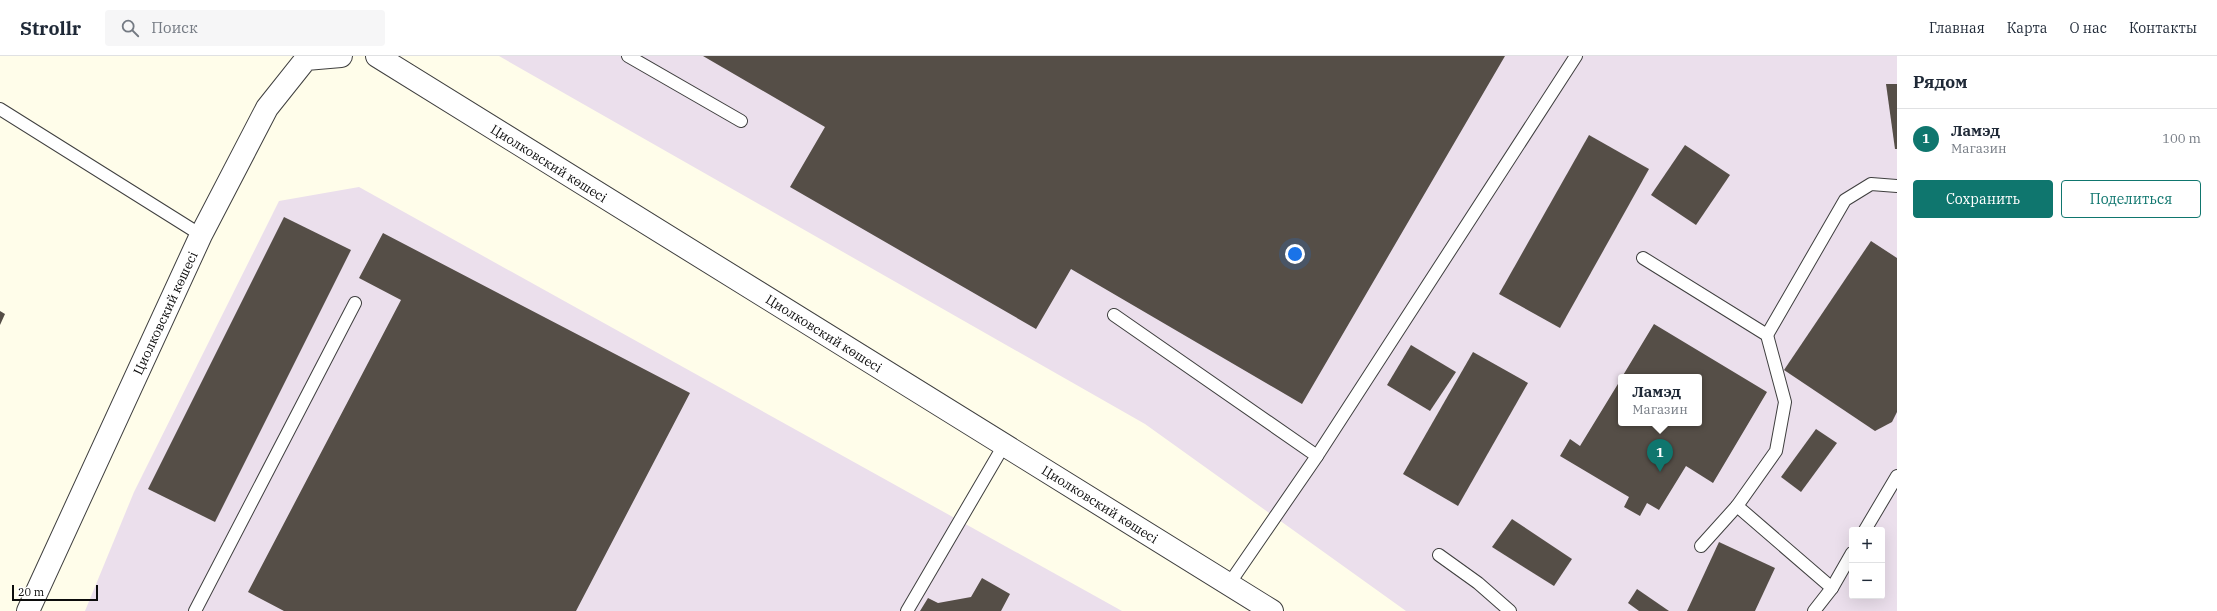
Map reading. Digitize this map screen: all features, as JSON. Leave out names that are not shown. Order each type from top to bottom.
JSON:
[{"type":"street","name":"Циолковский көшесі","points":[[28,611],[201,235],[266,108],[306,58],[341,56]]},
{"type":"street","name":"Циолковский көшесі","points":[[377,56],[1272,611]]},
{"type":"lane","points":[[628,56],[741,122]]},
{"type":"lane","points":[[1229,584],[1317,456],[1576,56]]},
{"type":"lane","points":[[0,109],[201,235]]},
{"type":"lane","points":[[1701,546],[1737,506],[1776,451],[1785,402],[1768,335],[1845,200],[1871,184],[1897,186]]},
{"type":"lane","points":[[1643,258],[1768,335]]},
{"type":"lane","points":[[195,611],[355,303]]},
{"type":"lane","points":[[1114,315],[1317,456]]},
{"type":"lane","points":[[907,611],[1004,445]]},
{"type":"lane","points":[[1867,527],[1897,476]]},
{"type":"lane","points":[[1737,506],[1832,588]]},
{"type":"lane","points":[[1439,555],[1478,583],[1510,611]]},
{"type":"lane","points":[[1814,611],[1832,588],[1849,558]]},
{"type":"shaded area","points":[[499,56],[1897,56],[1897,611],[1406,611],[1145,424]]},
{"type":"shaded area","points":[[359,187],[1122,611],[85,611],[134,492],[279,201]]},
{"type":"building","points":[[703,56],[1505,56],[1302,404],[1071,269],[1036,329],[790,187],[825,127]]},
{"type":"building","points":[[1886,84],[1897,84],[1897,149],[1895,149]]},
{"type":"building","points":[[1589,135],[1649,169],[1560,328],[1499,294]]},
{"type":"building","points":[[1685,145],[1730,175],[1696,225],[1651,195]]},
{"type":"building","points":[[284,217],[351,250],[215,522],[148,489]]},
{"type":"building","points":[[383,233],[690,393],[576,611],[284,611],[248,592],[401,300],[359,278]]},
{"type":"building","points":[[1871,241],[1897,258],[1897,412],[1892,422],[1875,431],[1784,370]]},
{"type":"building","points":[[0,311],[5,314],[0,325]]},
{"type":"building","points":[[1654,324],[1767,392],[1713,483],[1686,466],[1659,510],[1647,503],[1640,516],[1624,507],[1629,497],[1560,456],[1570,439],[1580,446],[1618,384],[1618,426],[1702,426],[1702,374],[1624,374]]},
{"type":"building","points":[[1411,345],[1456,372],[1430,411],[1387,385]]},
{"type":"building","points":[[1473,352],[1528,383],[1458,506],[1403,474]]},
{"type":"building","points":[[1816,429],[1837,443],[1801,492],[1781,477]]},
{"type":"building","points":[[1512,519],[1572,559],[1554,586],[1492,547]]},
{"type":"building","points":[[1719,542],[1775,568],[1755,611],[1687,611]]},
{"type":"building","points":[[982,578],[1010,594],[1001,611],[920,611],[928,598],[938,603],[971,597]]},
{"type":"building","points":[[1637,589],[1669,611],[1639,611],[1628,603]]},
{"type":"place","name":"Ламэд","points":[[1660,472]]}]
